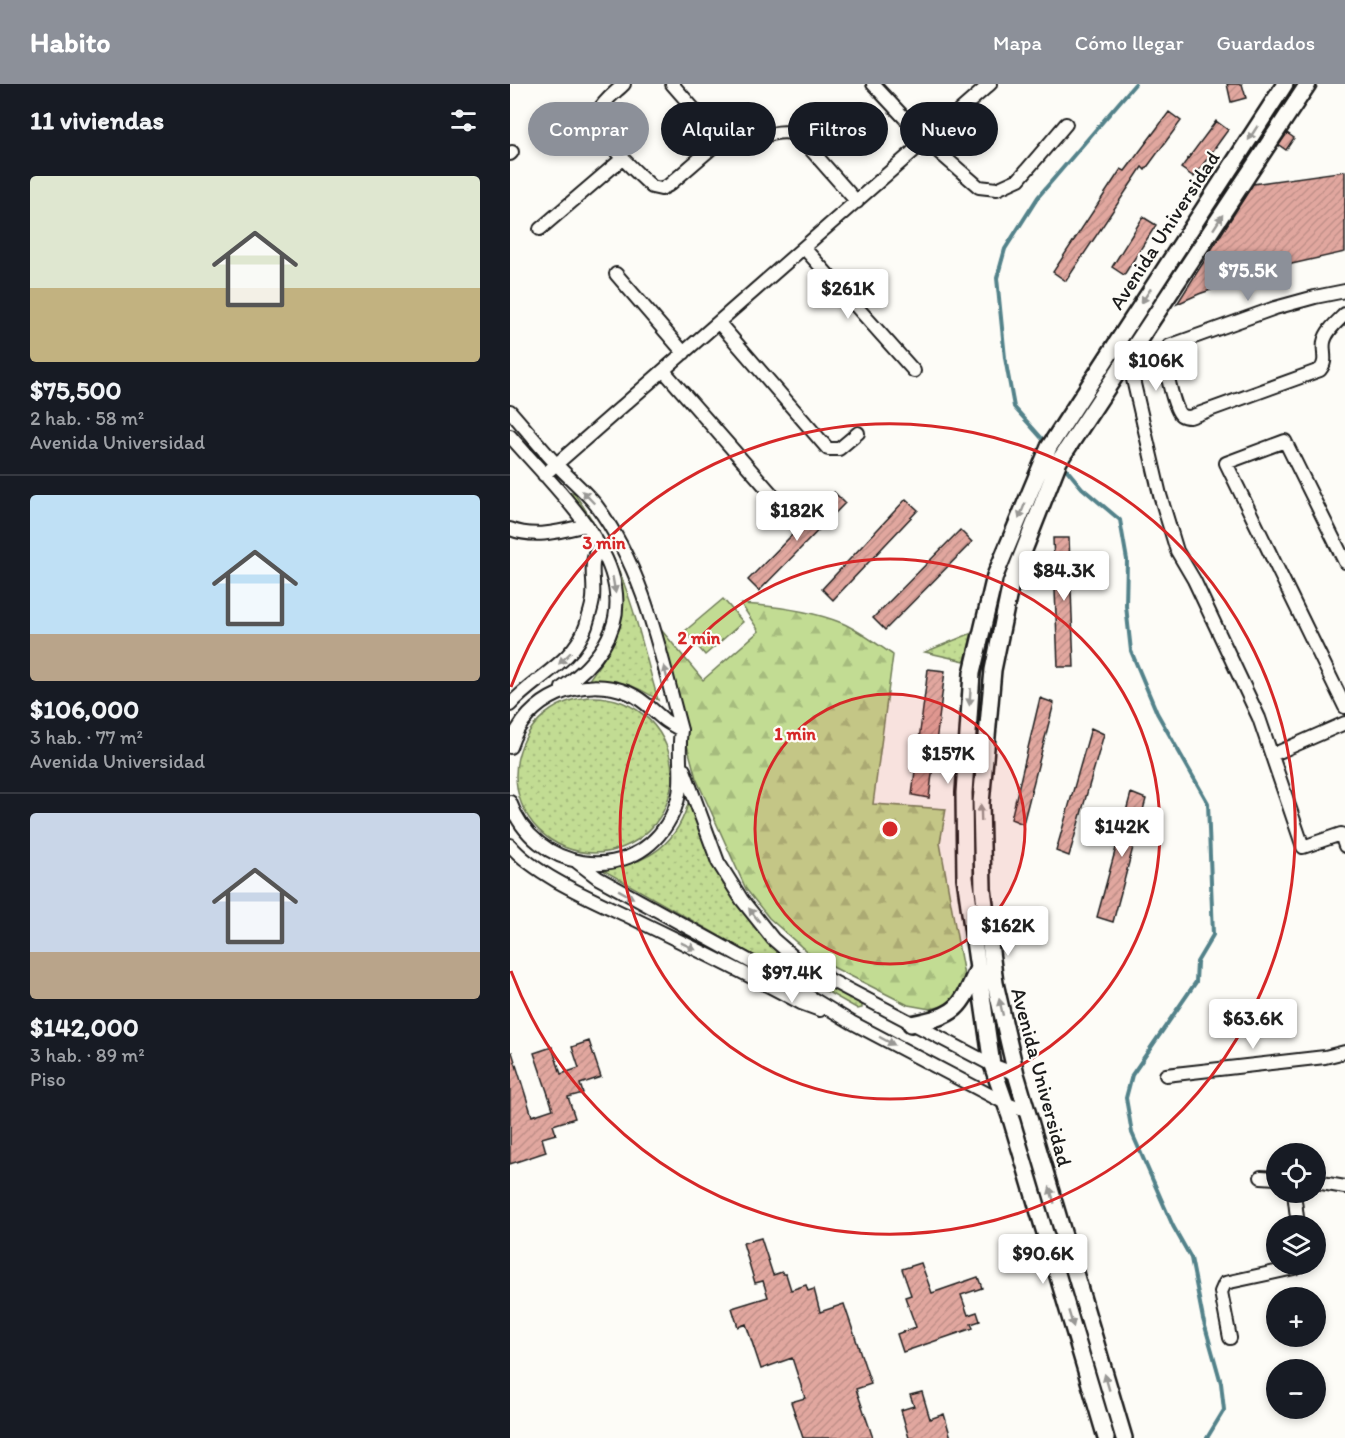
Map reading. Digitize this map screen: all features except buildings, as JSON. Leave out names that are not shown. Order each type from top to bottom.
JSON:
[{"type":"street","points":[[624,84],[609,98],[598,112],[597,118],[602,134],[652,187],[661,189],[669,185],[703,156]]},
{"type":"street","points":[[672,84],[688,102]]},
{"type":"street","points":[[873,84],[900,113]]},
{"type":"street","name":"Avenida Universidad","points":[[1106,1438],[992,1065],[965,878],[964,793],[972,673],[995,576],[1049,447],[1285,84]]},
{"type":"street","name":"Avenida Universidad","points":[[1124,1438],[1016,1074],[995,983],[983,889],[981,803],[993,670],[1011,583],[1059,461],[1308,84]]},
{"type":"street","points":[[971,102],[991,85]]},
{"type":"street","points":[[943,156],[978,187],[997,189],[1019,179],[1066,124]]},
{"type":"street","points":[[776,134],[788,132],[798,135],[857,202]]},
{"type":"street","points":[[544,475],[909,156]]},
{"type":"street","points":[[540,229],[623,158]]},
{"type":"street","points":[[804,248],[914,371]]},
{"type":"street","points":[[616,274],[684,353]]},
{"type":"street","points":[[1345,291],[1275,308],[1169,346],[1165,357],[1178,413],[1184,417],[1190,417],[1320,370],[1325,363],[1323,349],[1326,335],[1345,314]]},
{"type":"street","points":[[719,322],[828,449],[839,449],[858,433]]},
{"type":"street","points":[[1128,358],[1160,495],[1177,550],[1194,580],[1259,718],[1303,847],[1341,834],[1345,846]]},
{"type":"street","points":[[664,371],[777,500]]},
{"type":"street","points":[[510,411],[595,504],[614,533],[637,577],[681,730],[680,795],[671,818],[656,838],[636,852],[613,861],[596,864],[572,861],[552,877]]},
{"type":"street","points":[[510,436],[587,525],[610,565],[616,589],[616,615],[610,634],[590,665],[528,715],[512,739],[510,747]]},
{"type":"street","points":[[1345,562],[1285,441],[1226,463],[1345,707]]},
{"type":"street","points":[[510,529],[524,534],[555,533],[587,525]]},
{"type":"street","points":[[510,705],[518,695],[570,654],[585,628],[593,600],[592,565],[599,545]]},
{"type":"street","points":[[550,697],[570,689],[591,686],[611,687],[631,694],[649,705],[664,720],[681,730]]},
{"type":"street","points":[[1272,755],[1345,723]]},
{"type":"street","points":[[681,762],[718,862],[742,900],[773,939],[796,959],[911,1024],[992,1065],[1016,1074]]},
{"type":"street","points":[[510,802],[520,824],[529,835],[552,853],[572,861],[598,878],[762,968],[851,1022],[1005,1103],[1028,1112]]},
{"type":"street","points":[[510,845],[520,856],[552,877],[801,1003],[851,1022]]},
{"type":"street","points":[[911,1024],[932,1020],[953,1012],[966,995],[978,968]]},
{"type":"street","points":[[1166,1075],[1325,1057],[1345,1052]]},
{"type":"street","points":[[1261,1176],[1266,1177]]},
{"type":"street","points":[[1326,1184],[1345,1187]]},
{"type":"street","points":[[1230,1338],[1221,1292],[1225,1283],[1266,1274]]},
{"type":"green space","points":[[574,493],[599,531],[620,572],[633,608],[658,700],[625,683],[608,680],[588,681],[605,657],[616,617],[606,560],[569,494]]},
{"type":"green space","points":[[723,599],[743,622],[705,655],[685,631]]},
{"type":"green space","points":[[741,604],[792,609],[842,623],[893,655],[873,804],[946,809],[940,843],[965,981],[963,995],[949,1005],[930,1009],[908,1005],[813,957],[769,918],[746,889],[696,778],[653,620],[703,680],[759,631]]},
{"type":"green space","points":[[972,633],[965,661],[925,652]]},
{"type":"green space","points":[[594,697],[624,703],[649,720],[666,745],[672,775],[666,805],[649,830],[624,847],[594,853],[564,847],[539,830],[522,805],[516,775],[522,745],[539,720],[564,703]]},
{"type":"green space","points":[[690,796],[708,853],[721,879],[753,923],[792,959],[814,975],[862,1003],[862,1008],[858,1009],[828,992],[799,981],[603,870],[634,862],[660,848],[678,827]]},
{"type":"waterway","points":[[1046,443],[1014,407],[1005,358],[997,278],[1005,249],[1038,197],[1135,84]]},
{"type":"waterway","points":[[1062,464],[1082,488],[1120,520],[1127,560],[1126,606],[1131,651],[1157,713],[1208,803],[1213,935],[1197,962],[1196,982],[1132,1075],[1126,1098],[1132,1133],[1173,1226],[1191,1258],[1203,1319],[1221,1383],[1224,1410],[1207,1438]]}]
